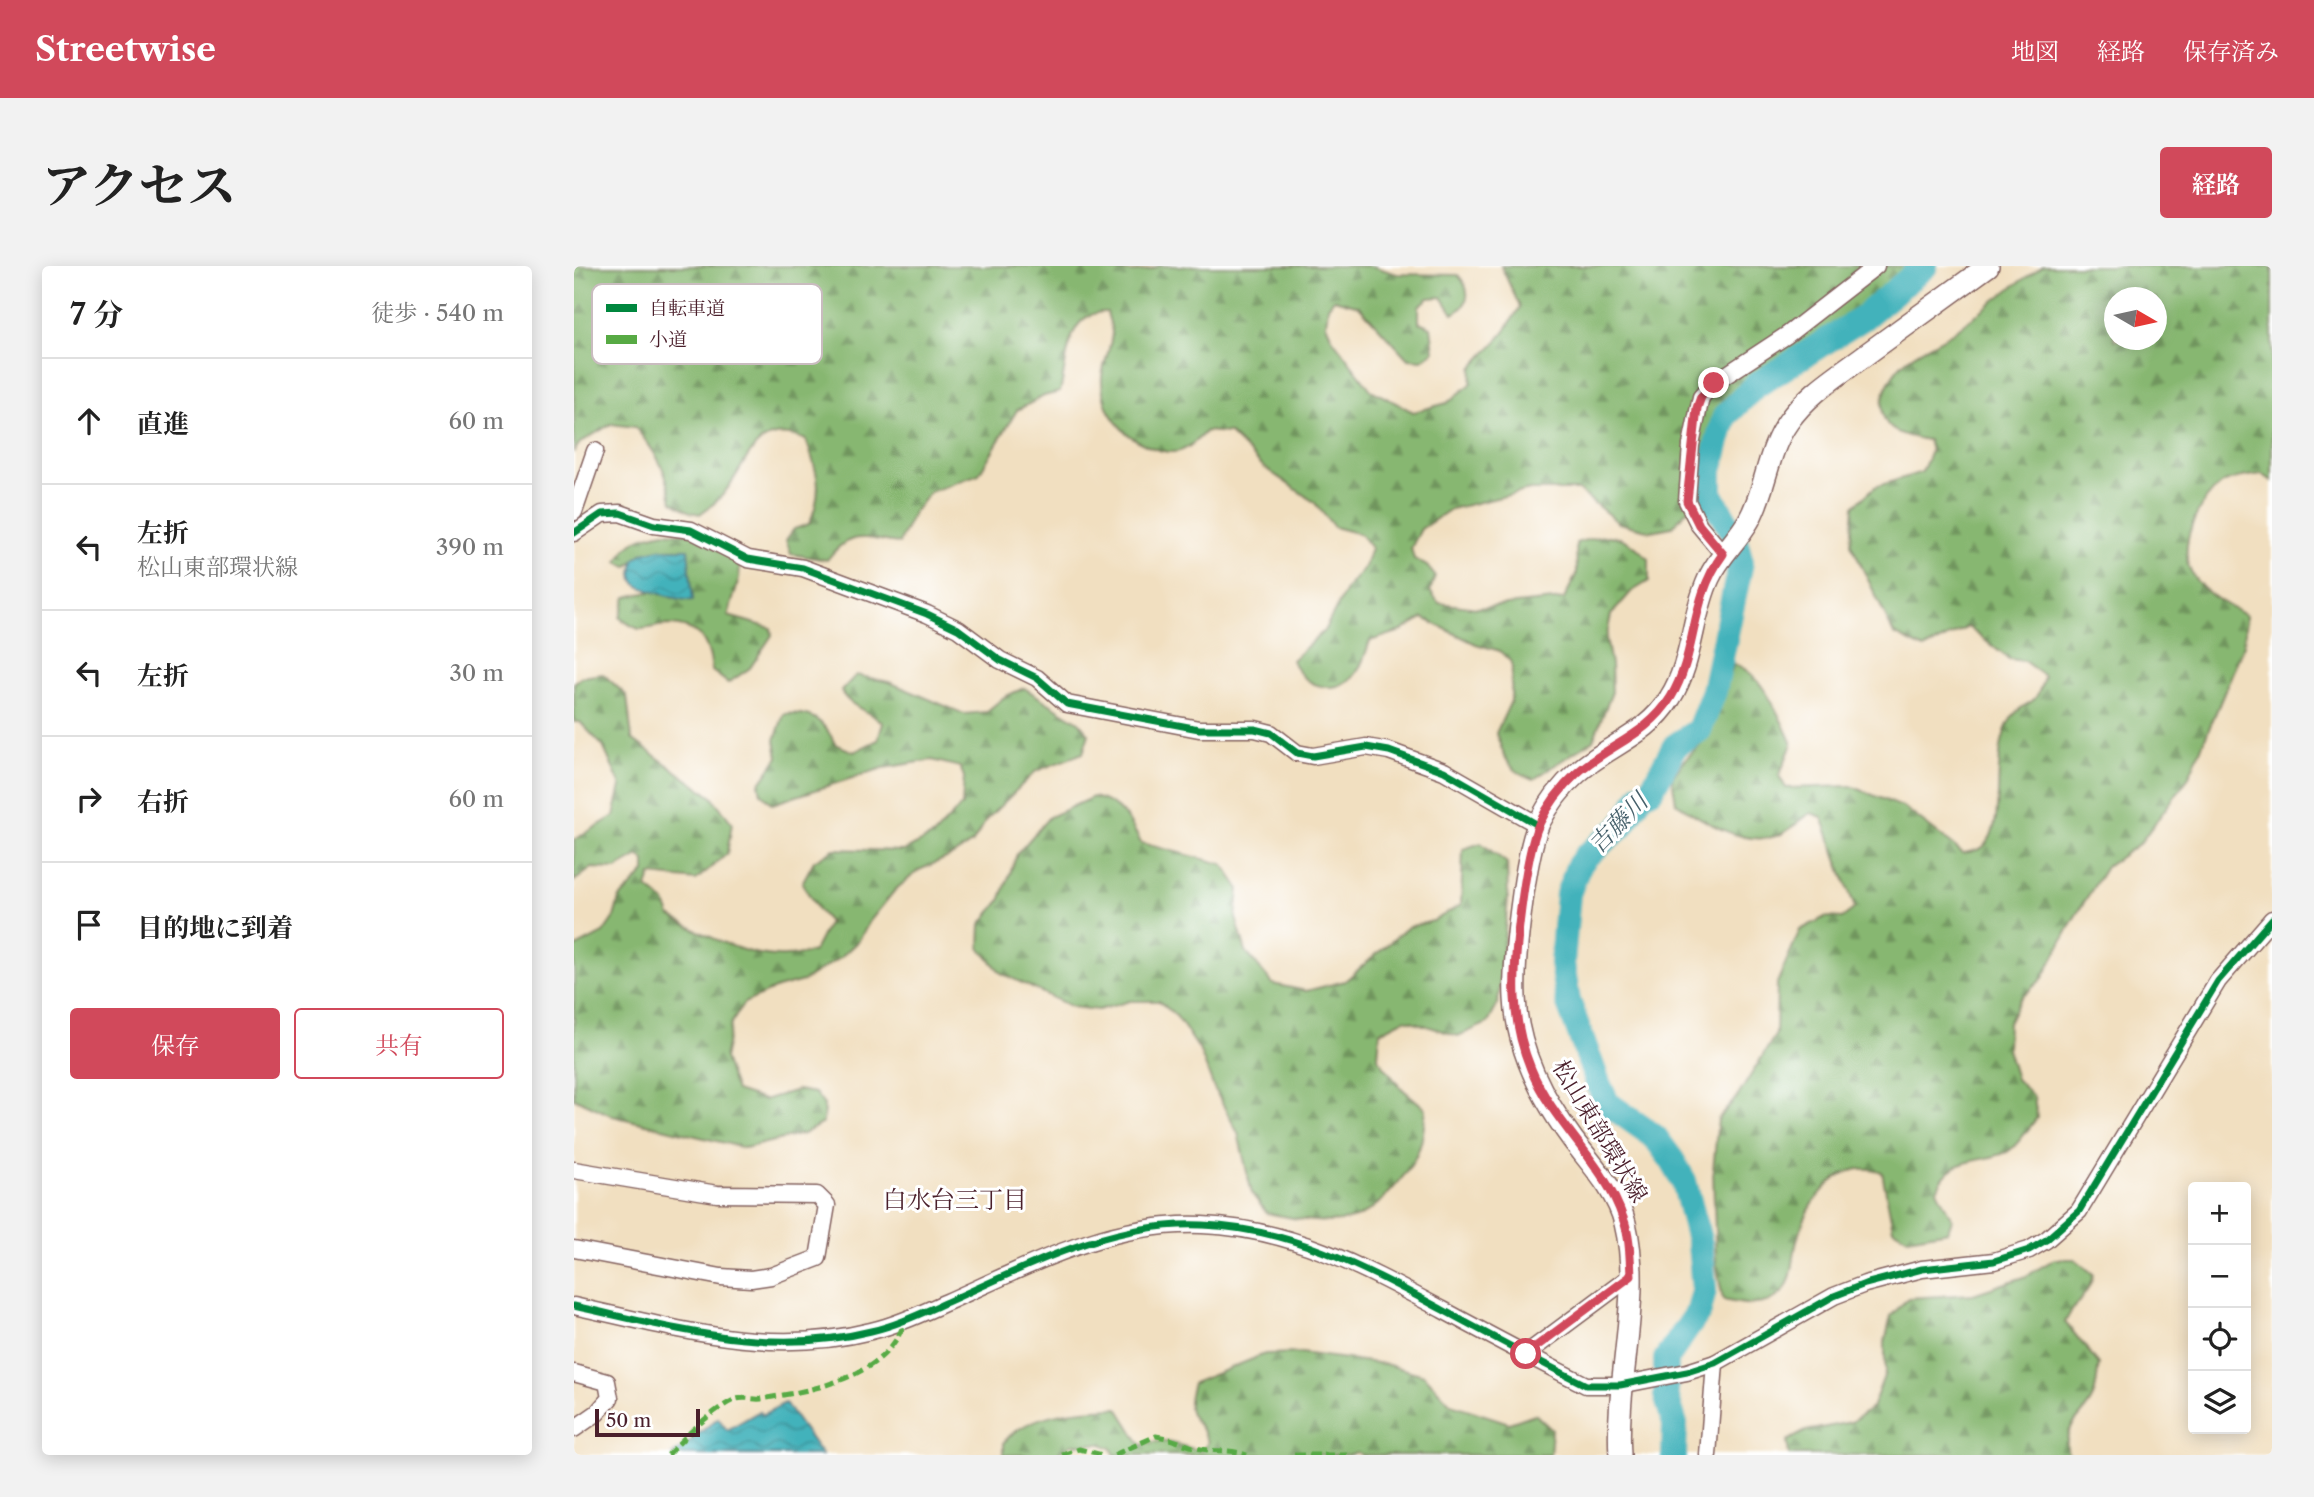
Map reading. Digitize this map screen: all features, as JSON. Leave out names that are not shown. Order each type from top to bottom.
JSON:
[{"type":"main road","name":"松山東部環状線","points":[[1620,1455],[1620,1385],[1631,1276],[1624,1219],[1614,1195],[1546,1100],[1531,1069],[1520,1034],[1515,997],[1528,862],[1538,825],[1553,800],[1577,773],[1628,740],[1663,709],[1680,679],[1702,593],[1757,502],[1777,442],[1787,423],[1802,405],[1826,384],[1988,266]]},
{"type":"street","points":[[1725,551],[1699,525],[1687,501],[1691,445],[1701,397],[1714,383],[1787,335],[1876,266]]},
{"type":"street","points":[[574,512],[595,451]]},
{"type":"street","points":[[574,533],[602,514],[620,513],[654,525],[691,530],[748,559],[803,568],[927,614],[958,629],[1000,660],[1037,678],[1067,704],[1199,729],[1255,729],[1271,733],[1297,753],[1314,756],[1366,747],[1389,751],[1444,771],[1538,825]]},
{"type":"street","points":[[574,1307],[726,1338],[803,1343],[862,1333],[894,1324],[1038,1262],[1118,1233],[1149,1227],[1200,1224],[1261,1232],[1348,1259],[1586,1385],[1620,1385],[1687,1372],[1715,1363],[1834,1296],[1865,1284],[1922,1269],[2011,1257],[2046,1240],[2079,1211],[2218,981],[2272,919]]},
{"type":"street","points":[[574,1170],[717,1194],[817,1195],[827,1205],[818,1258],[761,1278],[721,1277],[574,1250]]},
{"type":"street","points":[[1526,1354],[1631,1276]]},
{"type":"street","points":[[1708,1455],[1715,1363]]},
{"type":"street","points":[[574,1373],[607,1382],[610,1398],[597,1413],[574,1429]]},
{"type":"green space","points":[[574,266],[1094,266],[1135,272],[1159,266],[1372,266],[1397,274],[1458,275],[1467,291],[1466,301],[1459,310],[1453,314],[1442,297],[1429,298],[1419,306],[1419,322],[1431,327],[1434,351],[1422,360],[1408,359],[1359,306],[1334,299],[1328,307],[1326,324],[1332,338],[1371,390],[1413,412],[1447,403],[1471,384],[1472,368],[1503,334],[1520,307],[1501,266],[1931,266],[1884,303],[1754,383],[1720,423],[1703,493],[1672,527],[1651,531],[1619,523],[1578,490],[1530,490],[1451,509],[1421,529],[1411,548],[1414,559],[1427,566],[1435,576],[1430,591],[1439,603],[1477,608],[1564,599],[1577,573],[1576,543],[1598,537],[1616,537],[1640,550],[1649,559],[1649,581],[1631,592],[1611,615],[1606,639],[1611,664],[1612,692],[1593,740],[1534,779],[1518,772],[1508,762],[1496,733],[1511,701],[1512,663],[1500,651],[1476,644],[1423,618],[1401,631],[1370,641],[1359,669],[1346,682],[1337,686],[1319,686],[1303,676],[1292,660],[1324,631],[1347,588],[1365,567],[1371,548],[1360,534],[1334,527],[1314,502],[1265,468],[1229,433],[1206,431],[1187,448],[1167,452],[1139,442],[1121,428],[1108,410],[1102,388],[1102,376],[1112,333],[1107,312],[1093,314],[1083,320],[1076,329],[1067,353],[1060,392],[1044,396],[1017,410],[979,474],[930,492],[914,512],[899,543],[859,538],[844,543],[827,560],[791,554],[786,540],[794,529],[809,524],[817,502],[818,482],[806,440],[773,435],[761,441],[718,500],[700,514],[690,512],[672,501],[659,461],[635,427],[611,424],[580,443],[574,451]]},
{"type":"green space","points":[[2043,266],[2272,266],[2272,481],[2262,474],[2225,482],[2215,489],[2198,512],[2188,539],[2188,566],[2194,577],[2218,599],[2246,616],[2244,645],[2189,777],[2140,843],[2106,867],[2073,920],[2043,978],[2020,999],[2008,1023],[2007,1049],[2016,1079],[2034,1097],[2037,1118],[2007,1152],[1966,1163],[1949,1171],[1937,1190],[1952,1219],[1948,1231],[1908,1238],[1893,1229],[1882,1172],[1866,1169],[1852,1171],[1839,1176],[1828,1186],[1809,1211],[1797,1240],[1792,1272],[1781,1293],[1769,1301],[1756,1304],[1723,1300],[1716,1263],[1713,1171],[1718,1119],[1738,1096],[1776,1034],[1777,983],[1800,930],[1825,917],[1842,918],[1855,908],[1822,817],[1811,813],[1783,833],[1766,838],[1738,835],[1725,831],[1676,803],[1672,778],[1702,742],[1734,664],[1744,669],[1762,686],[1792,744],[1779,776],[1786,788],[1851,786],[1905,808],[1963,853],[1983,847],[1991,836],[2005,732],[2012,717],[2037,695],[2044,676],[2024,661],[2009,659],[1968,627],[1924,649],[1894,634],[1851,544],[1854,506],[1875,487],[1922,472],[1931,451],[1928,440],[1900,433],[1886,422],[1882,404],[1892,376],[1916,353],[1955,331]]},
{"type":"green space","points":[[665,532],[690,534],[740,563],[739,579],[728,616],[771,628],[772,635],[750,668],[728,683],[712,671],[705,644],[696,632],[668,625],[640,629],[620,618],[626,597],[658,590],[673,598],[643,553],[627,567],[618,562],[626,549],[637,540]]},
{"type":"green space","points":[[603,674],[627,696],[632,739],[712,797],[732,823],[727,854],[696,880],[651,875],[647,888],[665,902],[670,916],[722,942],[758,954],[795,955],[814,951],[829,922],[818,910],[802,883],[814,861],[834,849],[904,851],[934,835],[962,805],[964,777],[960,767],[932,760],[883,768],[772,804],[761,793],[759,784],[778,757],[775,740],[784,714],[802,714],[816,719],[835,744],[854,752],[878,740],[883,723],[854,705],[841,691],[856,675],[889,682],[964,714],[986,712],[1004,697],[1024,688],[1079,722],[1089,734],[1083,753],[1036,771],[986,820],[973,842],[953,855],[919,870],[895,890],[870,921],[859,940],[840,958],[803,981],[777,988],[744,1003],[731,1024],[724,1059],[736,1091],[764,1100],[797,1090],[815,1093],[824,1105],[823,1123],[803,1134],[745,1148],[613,1116],[574,1098],[574,948],[603,933],[614,917],[619,899],[645,872],[645,861],[639,856],[616,869],[592,868],[574,881],[574,840],[614,816],[621,786],[603,746],[580,722],[574,722],[574,683],[582,677]]},
{"type":"green space","points":[[1093,797],[1110,803],[1123,813],[1141,843],[1223,864],[1239,888],[1236,918],[1246,952],[1273,984],[1306,991],[1345,981],[1408,927],[1433,921],[1461,905],[1463,849],[1481,843],[1507,863],[1508,898],[1498,1004],[1488,1023],[1458,1036],[1405,1019],[1380,1032],[1378,1058],[1400,1087],[1426,1109],[1420,1146],[1410,1167],[1382,1200],[1362,1215],[1331,1222],[1267,1213],[1252,1194],[1238,1133],[1214,1088],[1199,1049],[1177,1017],[1159,1001],[1130,1001],[1098,1010],[1072,1007],[1001,973],[980,948],[981,924],[1000,901],[1017,854],[1049,817]]},
{"type":"green space","points":[[2055,1259],[2075,1259],[2093,1274],[2089,1287],[2065,1322],[2099,1364],[2093,1397],[2070,1429],[2068,1455],[1789,1455],[1787,1441],[1806,1431],[1851,1422],[1872,1408],[1885,1373],[1885,1342],[1891,1316],[1908,1298],[1973,1294],[2024,1277]]},
{"type":"green space","points":[[1301,1353],[1385,1364],[1424,1375],[1451,1404],[1509,1423],[1535,1414],[1552,1430],[1550,1455],[1362,1455],[1357,1452],[1348,1455],[1115,1455],[1111,1448],[1102,1444],[1072,1444],[1055,1455],[1004,1455],[1004,1442],[1027,1424],[1041,1418],[1072,1411],[1118,1408],[1141,1445],[1156,1441],[1202,1451],[1208,1442],[1190,1411],[1193,1383],[1265,1354]]},
{"type":"water","points":[[660,549],[688,549],[693,600],[638,586],[633,580],[634,560],[643,553]]},
{"type":"water","points":[[785,1403],[822,1455],[673,1455],[718,1418],[727,1430],[760,1411],[762,1415]]},
{"type":"waterway","name":"吉藤川","points":[[1674,1455],[1675,1424],[1666,1395],[1666,1359],[1699,1311],[1704,1290],[1700,1244],[1684,1181],[1672,1160],[1655,1137],[1607,1103],[1598,1083],[1568,1001],[1562,963],[1568,894],[1578,867],[1586,856],[1622,826],[1642,794],[1651,790],[1675,746],[1699,730],[1714,691],[1741,562],[1734,536],[1710,493],[1710,470],[1725,416],[1755,386],[1863,318],[1925,266]]},
{"type":"marked path","points":[[668,1455],[690,1432],[734,1400],[761,1399],[803,1391],[846,1378],[866,1368],[883,1356],[896,1340],[905,1320]]},
{"type":"marked path","points":[[1114,1455],[1156,1436],[1201,1449],[1247,1455]]},
{"type":"marked path","points":[[1062,1455],[1079,1449],[1103,1455]]},
{"type":"marked path","points":[[1294,1455],[1347,1455]]},
{"type":"cycle path","points":[[574,533],[602,514],[620,513],[654,525],[691,530],[748,559],[803,568],[927,614],[958,629],[1000,660],[1037,678],[1067,704],[1199,729],[1255,729],[1271,733],[1297,753],[1313,756],[1366,747],[1389,751],[1444,771],[1538,825]]},
{"type":"cycle path","points":[[574,1306],[722,1336],[795,1341],[833,1338],[900,1322],[1039,1261],[1103,1238],[1135,1230],[1202,1225],[1267,1234],[1327,1253],[1386,1280],[1586,1385],[1620,1385],[1687,1372],[1715,1363],[1834,1296],[1865,1284],[1922,1269],[1994,1261],[2029,1250],[2046,1240],[2079,1211],[2218,981],[2272,919]]},
{"type":"district","name":"白水台三丁目","points":[[955,1199]]},
{"type":"route","points":[[1526,1354],[1631,1276],[1630,1249],[1624,1219],[1614,1195],[1546,1100],[1531,1069],[1520,1034],[1515,997],[1528,862],[1538,825],[1553,800],[1577,773],[1650,723],[1672,696],[1680,679],[1702,593],[1723,554],[1699,525],[1687,501],[1697,408],[1701,397],[1714,383]]}]
